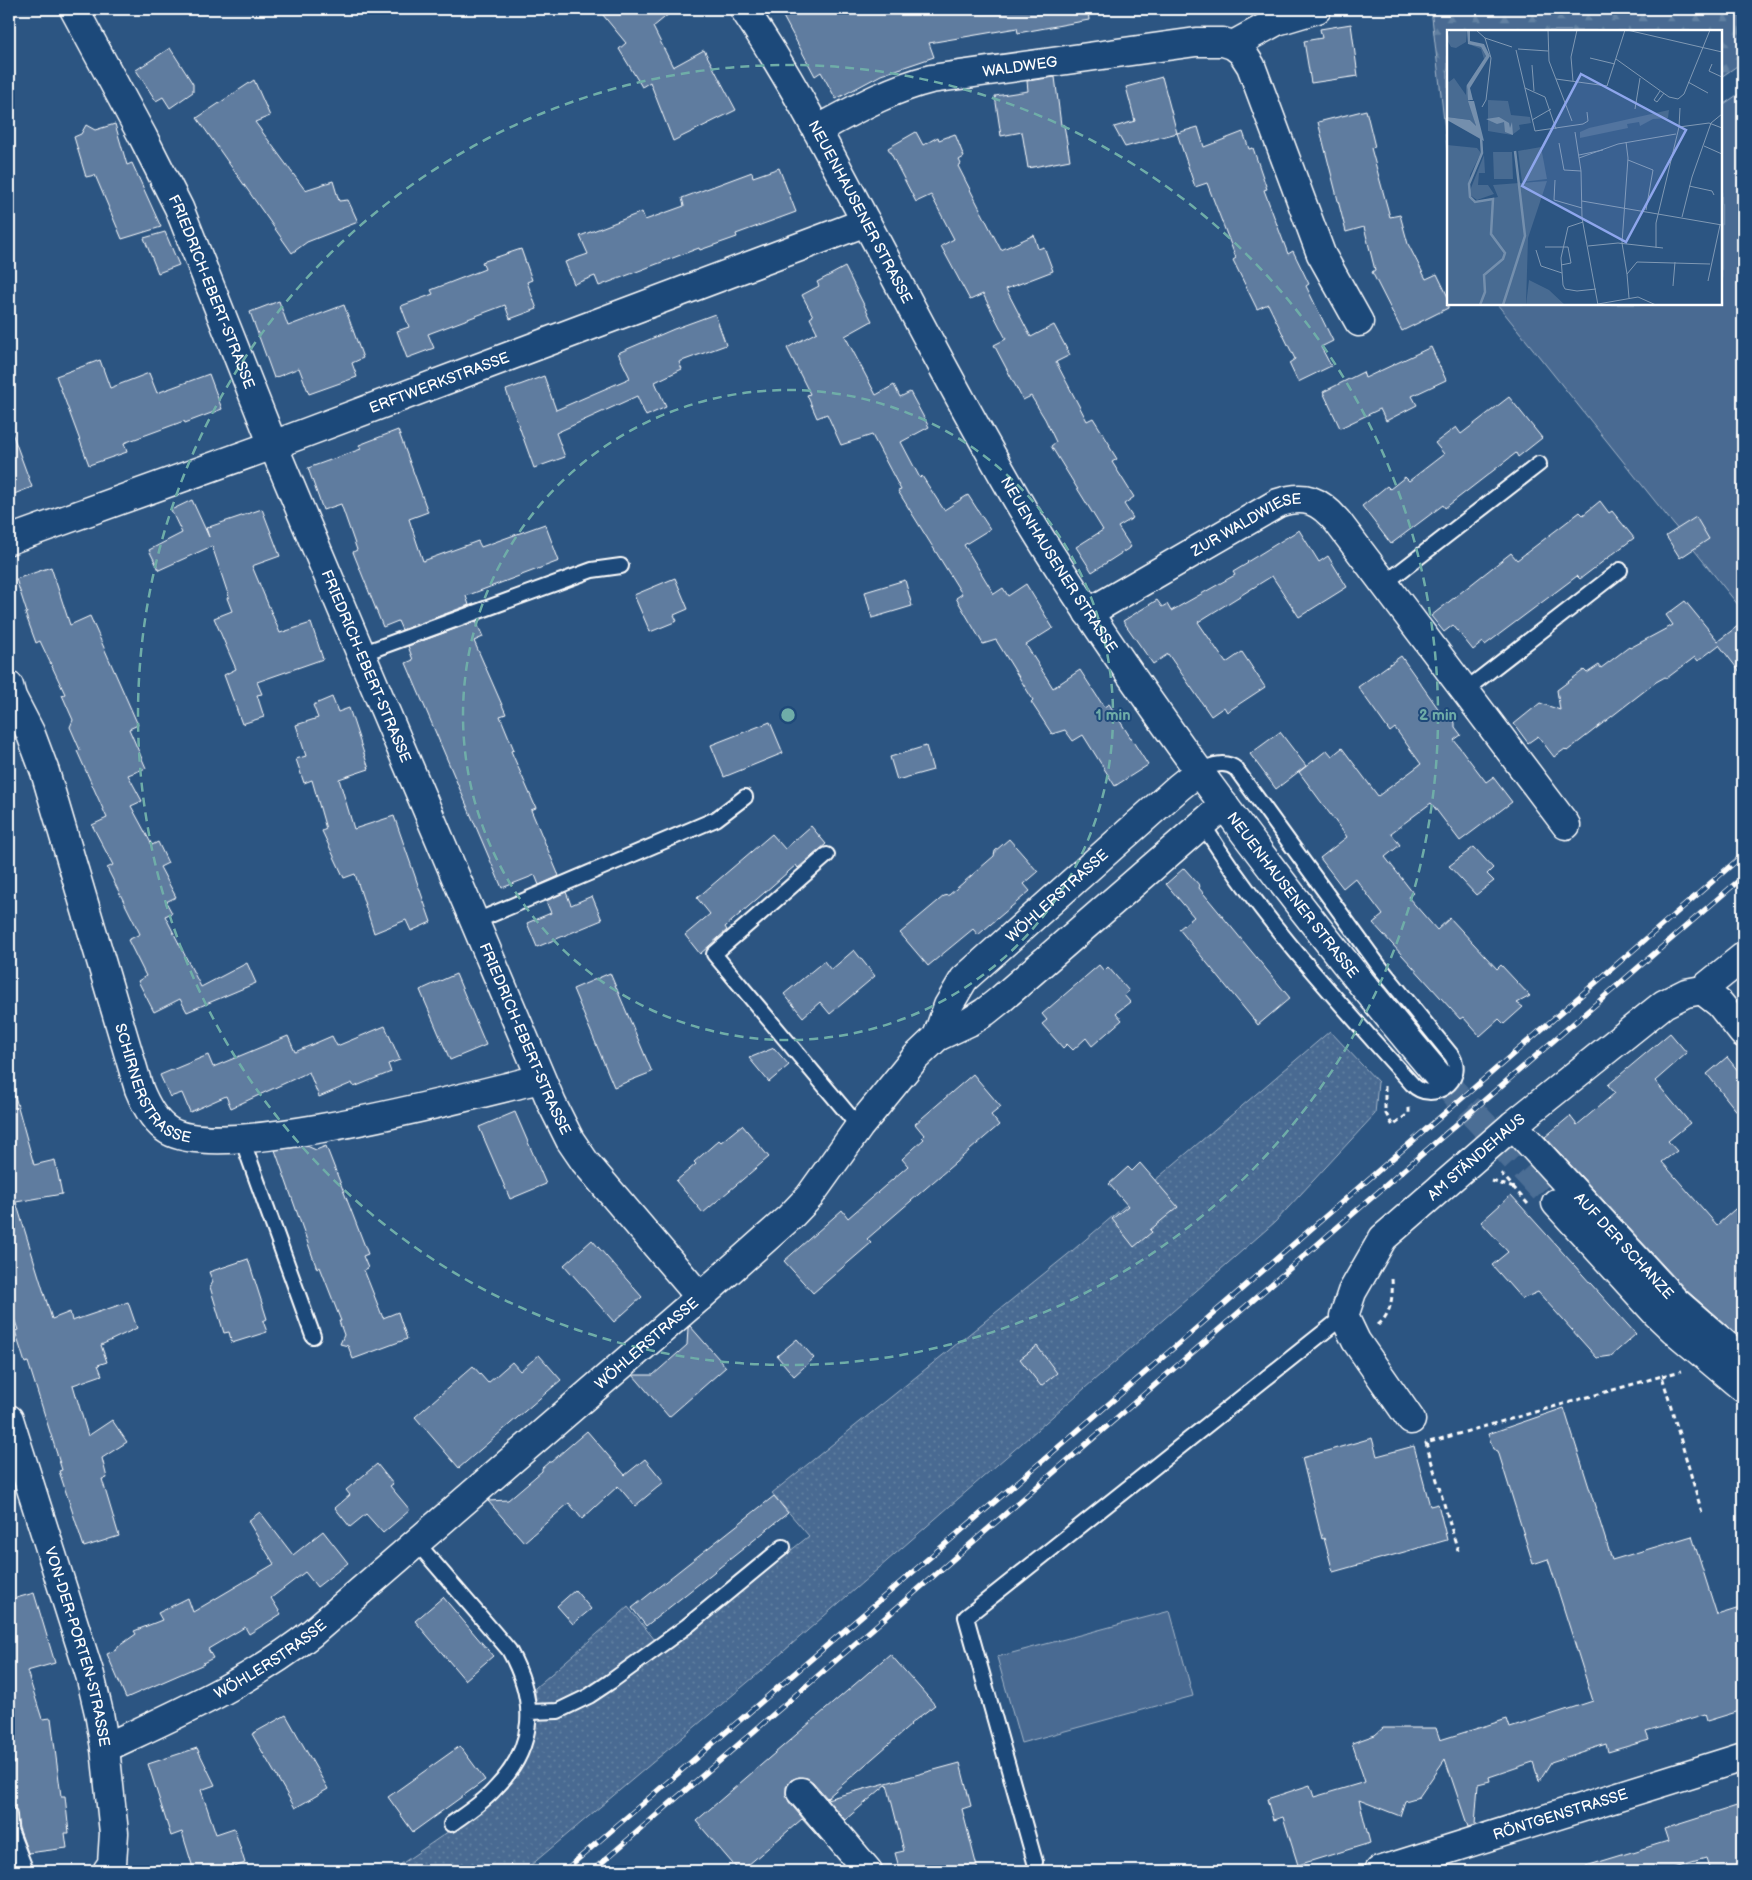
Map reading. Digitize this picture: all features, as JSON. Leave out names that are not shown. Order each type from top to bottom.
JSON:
[{"type":"street","name":"FRIEDRICH-EBERT-STRASSE","points":[[74,9],[179,208],[274,445],[361,654],[540,1079],[564,1129],[577,1151],[700,1297]]},
{"type":"street","name":"NEUENHAUSENER STRASSE","points":[[744,9],[777,60],[817,130],[1006,479],[1088,614],[1199,771],[1337,954],[1440,1076]]},
{"type":"street","points":[[1317,9],[1278,21],[1233,45],[1242,52],[1254,70],[1321,254],[1359,322]]},
{"type":"street","name":"WALDWEG","points":[[817,130],[884,95],[931,79],[1196,42],[1223,42],[1233,45]]},
{"type":"street","name":"ERFTWERKSTRASSE","points":[[9,540],[274,445],[866,222]]},
{"type":"street","name":"ZUR WALDWIESE","points":[[1088,614],[1278,503],[1296,498],[1319,504],[1331,515],[1566,825]]},
{"type":"street","name":"SCHIRNERSTRASSE","points":[[9,686],[12,697],[30,732],[44,772],[144,1100],[158,1122],[169,1131],[204,1140],[242,1139],[342,1124],[540,1079]]},
{"type":"street","name":"WÖHLERSTRASSE","points":[[937,1037],[948,1006],[964,980],[1199,771]]},
{"type":"street","name":"WÖHLERSTRASSE","points":[[105,1748],[225,1691],[285,1655],[417,1543],[790,1217],[809,1197],[859,1127],[916,1057],[937,1037],[986,1012],[1224,805]]},
{"type":"street","name":"AM STÄNDEHAUS","points":[[1344,1316],[1352,1292],[1383,1238],[1512,1125],[1664,1004],[1686,994],[1702,990],[1743,957]]},
{"type":"street","points":[[1702,990],[1720,1004],[1743,1033]]},
{"type":"street","name":"AUF DER SCHANZE","points":[[1512,1125],[1679,1305],[1743,1360]]},
{"type":"street","name":"AUF DER SCHANZE","points":[[1556,1203],[1657,1314],[1743,1388]]},
{"type":"street","points":[[1344,1316],[1356,1341],[1411,1420]]},
{"type":"street","name":"VON-DER-PORTEN-STRASSE","points":[[9,1419],[90,1675],[105,1748],[116,1869]]},
{"type":"street","name":"RÖNTGENSTRASSE","points":[[1379,1871],[1743,1757]]},
{"type":"street","points":[[801,1792],[868,1871]]},
{"type":"lane","points":[[1384,584],[1539,464]]},
{"type":"lane","points":[[361,654],[592,570],[621,566]]},
{"type":"lane","points":[[1464,691],[1620,570]]},
{"type":"lane","points":[[1199,771],[1218,764],[1228,765],[1236,769],[1388,978],[1454,1059],[1456,1067],[1454,1077],[1445,1086],[1427,1093],[1422,1092],[1412,1084],[1298,955],[1228,864],[1202,823]]},
{"type":"lane","points":[[474,922],[716,820],[745,797]]},
{"type":"lane","points":[[827,856],[714,954],[859,1127]]},
{"type":"lane","points":[[242,1139],[313,1336]]},
{"type":"lane","points":[[1035,1862],[966,1617],[1344,1316]]},
{"type":"lane","points":[[417,1543],[509,1650],[525,1684],[529,1712],[523,1743],[509,1772],[484,1800],[451,1824]]},
{"type":"lane","points":[[529,1712],[558,1711],[589,1696],[706,1610],[783,1547]]},
{"type":"lane","points":[[9,1815],[10,1830],[26,1871]]},
{"type":"path","points":[[1393,1126],[1400,1120]]},
{"type":"path","points":[[1492,1180],[1515,1188]]},
{"type":"path","points":[[1458,1551],[1426,1443],[1683,1370]]},
{"type":"path","points":[[1662,1376],[1703,1516]]},
{"type":"green space","points":[[1431,9],[1743,9],[1743,62],[1722,76],[1722,30],[1447,30],[1447,146]]},
{"type":"green space","points":[[1743,91],[1743,611],[1498,305],[1722,305],[1722,105]]},
{"type":"green space","points":[[1330,1031],[1378,1082],[1375,1114],[1275,1222],[760,1672],[524,1871],[389,1871],[487,1805],[510,1784],[524,1763],[534,1735],[537,1718],[535,1688],[628,1607],[664,1651],[809,1536],[772,1493],[1072,1251]]},
{"type":"green space","points":[[1170,1611],[1193,1696],[1021,1743],[997,1657]]},
{"type":"building","points":[[598,9],[675,9],[653,27],[673,67],[704,50],[736,110],[673,141],[650,82],[642,87],[619,49],[626,43]]},
{"type":"building","points":[[779,9],[1088,9],[1089,20],[1018,33],[1017,28],[929,43],[934,57],[881,75],[836,99],[821,72],[815,76]]},
{"type":"building","points":[[1351,24],[1358,76],[1311,83],[1304,41],[1322,38],[1320,29]]},
{"type":"building","points":[[170,48],[193,84],[193,92],[170,108],[163,97],[156,101],[136,70]]},
{"type":"building","points":[[1055,77],[1061,125],[1064,125],[1070,160],[1028,168],[1022,132],[1001,136],[995,96],[1028,91],[1027,81]]},
{"type":"building","points":[[1162,77],[1177,133],[1125,147],[1114,127],[1135,121],[1126,87]]},
{"type":"building","points":[[254,80],[270,116],[255,122],[305,190],[333,181],[339,201],[348,200],[358,222],[307,242],[292,253],[197,118]]},
{"type":"building","points":[[1366,110],[1375,147],[1371,148],[1390,217],[1400,215],[1408,244],[1426,279],[1437,274],[1447,295],[1448,308],[1402,331],[1372,272],[1375,270],[1364,227],[1346,232],[1318,122]]},
{"type":"building","points":[[115,124],[127,165],[132,163],[161,227],[122,239],[95,175],[86,177],[74,137],[81,134],[86,125],[95,130]]},
{"type":"building","points":[[1198,127],[1204,147],[1243,132],[1249,149],[1253,148],[1267,189],[1264,190],[1288,254],[1293,251],[1309,284],[1306,286],[1333,341],[1321,347],[1331,366],[1298,382],[1289,363],[1295,359],[1268,304],[1257,309],[1233,260],[1236,258],[1207,183],[1195,187],[1177,133]]},
{"type":"building","points":[[916,132],[923,145],[938,137],[939,140],[955,134],[964,157],[959,160],[961,164],[958,166],[1001,250],[1034,235],[1038,249],[1044,247],[1053,271],[1006,289],[1031,337],[1054,325],[1070,355],[1056,362],[1087,421],[1093,418],[1110,445],[1117,459],[1112,462],[1134,497],[1124,504],[1133,518],[1118,527],[1131,547],[1092,572],[1076,547],[1103,530],[1051,446],[1056,442],[1045,419],[1031,396],[1023,400],[994,345],[1006,339],[983,294],[970,300],[941,246],[954,239],[931,195],[916,202],[888,148]]},
{"type":"building","points":[[779,168],[796,212],[736,234],[737,237],[700,250],[699,248],[599,286],[595,276],[574,284],[565,262],[588,254],[580,236],[642,212],[645,220],[684,206],[682,198],[752,172],[753,177]]},
{"type":"building","points":[[165,232],[179,265],[158,273],[144,238]]},
{"type":"building","points":[[521,249],[532,280],[527,282],[537,309],[510,319],[505,305],[428,334],[434,348],[407,358],[397,331],[409,327],[401,306],[433,294],[431,290],[485,269],[482,262]]},
{"type":"building","points":[[845,267],[872,321],[845,336],[876,395],[894,385],[900,397],[910,392],[929,427],[901,442],[920,478],[922,476],[944,510],[968,495],[990,529],[964,545],[994,594],[1003,588],[1008,596],[1026,584],[1053,628],[1026,645],[1053,688],[1080,670],[1104,707],[1109,704],[1148,765],[1115,786],[1083,735],[1073,741],[1065,730],[1052,734],[1031,702],[1033,700],[996,640],[983,644],[956,598],[962,594],[898,491],[901,490],[872,435],[841,445],[827,414],[817,418],[807,395],[810,394],[787,348],[817,332],[810,318],[813,316],[802,295],[819,286],[817,282]]},
{"type":"building","points":[[279,301],[288,326],[344,305],[363,358],[352,363],[357,377],[309,394],[299,368],[274,378],[250,312]]},
{"type":"building","points":[[715,314],[726,345],[679,362],[682,369],[655,382],[666,407],[646,416],[637,396],[556,433],[565,457],[534,468],[506,390],[544,376],[556,410],[630,378],[618,353]]},
{"type":"building","points":[[1431,347],[1446,380],[1412,396],[1417,405],[1386,421],[1380,409],[1340,428],[1323,392],[1363,372],[1365,378]]},
{"type":"building","points":[[100,360],[110,388],[149,373],[157,393],[209,374],[222,409],[124,443],[127,452],[89,465],[56,376]]},
{"type":"building","points":[[1509,397],[1542,438],[1518,457],[1516,453],[1445,508],[1443,505],[1391,544],[1362,506],[1387,486],[1390,489],[1405,477],[1409,481],[1444,454],[1435,443],[1456,427],[1461,434]]},
{"type":"building","points":[[11,430],[32,487],[9,496],[9,431]]},
{"type":"building","points":[[398,430],[428,512],[409,519],[423,561],[478,541],[481,547],[545,524],[559,561],[466,596],[469,605],[402,630],[398,621],[383,627],[353,552],[357,550],[341,504],[323,510],[308,468],[361,449],[359,445]]},
{"type":"building","points":[[192,500],[209,537],[206,528],[262,509],[280,556],[252,566],[280,633],[311,623],[323,659],[257,682],[262,694],[257,695],[264,717],[242,724],[224,675],[236,669],[214,618],[232,611],[212,546],[159,570],[149,550],[182,533],[171,510]]},
{"type":"building","points":[[1600,501],[1609,513],[1612,511],[1634,538],[1580,579],[1577,576],[1485,645],[1483,642],[1473,650],[1453,625],[1444,632],[1431,616],[1511,553],[1517,560],[1580,512],[1583,515]]},
{"type":"building","points":[[1696,517],[1709,539],[1680,558],[1666,536]]},
{"type":"building","points":[[1299,530],[1319,562],[1328,556],[1347,587],[1299,617],[1272,576],[1198,622],[1226,663],[1242,652],[1265,687],[1227,712],[1224,707],[1211,716],[1168,654],[1153,664],[1123,621],[1157,600],[1162,607],[1167,604],[1171,611],[1235,575],[1233,572],[1247,562]]},
{"type":"building","points":[[51,567],[70,625],[90,616],[138,725],[129,729],[146,768],[128,775],[142,801],[131,806],[152,845],[158,842],[168,863],[160,867],[176,897],[166,902],[172,913],[165,916],[201,987],[247,963],[256,983],[187,1012],[180,999],[154,1012],[138,981],[146,976],[128,940],[140,934],[107,868],[113,865],[92,825],[107,818],[77,751],[80,750],[70,727],[73,720],[62,695],[65,694],[40,641],[36,643],[25,613],[27,613],[16,579]]},
{"type":"building","points":[[675,578],[688,609],[674,615],[677,621],[650,632],[634,595]]},
{"type":"building","points":[[905,580],[912,606],[872,618],[865,592]]},
{"type":"building","points":[[1685,601],[1718,641],[1743,622],[1743,676],[1719,645],[1698,661],[1695,657],[1667,678],[1665,677],[1656,682],[1567,751],[1565,749],[1554,757],[1538,736],[1528,743],[1514,724],[1540,703],[1560,710],[1557,690],[1584,670],[1587,673],[1599,665],[1601,668],[1629,647],[1673,625],[1666,615]]},
{"type":"building","points":[[476,621],[483,637],[474,641],[506,714],[500,716],[514,750],[511,751],[536,808],[531,810],[559,876],[539,885],[535,875],[502,888],[406,663],[413,660],[408,646]]},
{"type":"building","points":[[1401,656],[1442,714],[1449,714],[1455,723],[1455,727],[1461,735],[1454,740],[1486,782],[1493,777],[1512,802],[1460,841],[1431,803],[1391,833],[1400,845],[1385,857],[1413,893],[1408,897],[1437,930],[1450,918],[1497,969],[1501,965],[1530,996],[1517,1003],[1523,1007],[1504,1024],[1499,1019],[1480,1036],[1463,1017],[1460,1019],[1373,923],[1383,915],[1355,878],[1343,888],[1320,858],[1347,837],[1299,772],[1327,750],[1332,756],[1342,748],[1378,796],[1421,764],[1395,728],[1390,732],[1358,687]]},
{"type":"building","points":[[332,697],[338,712],[349,708],[369,769],[339,779],[354,829],[394,816],[431,922],[411,931],[406,920],[374,933],[355,874],[344,878],[322,831],[326,829],[312,780],[304,783],[296,759],[306,756],[296,725],[318,718],[313,705]]},
{"type":"building","points":[[770,722],[783,753],[724,777],[711,745]]},
{"type":"building","points":[[1280,732],[1306,766],[1276,789],[1250,754]]},
{"type":"building","points":[[926,746],[933,770],[897,780],[890,757]]},
{"type":"building","points":[[811,826],[826,844],[798,868],[796,865],[725,927],[727,930],[700,954],[685,935],[710,914],[697,898],[772,834],[785,849]]},
{"type":"building","points":[[1009,839],[1038,872],[1024,884],[1030,891],[978,935],[973,929],[928,966],[900,933],[944,896],[949,895],[994,856],[995,851]]},
{"type":"building","points":[[1474,847],[1493,868],[1487,874],[1494,881],[1476,895],[1449,866]]},
{"type":"building","points":[[1184,868],[1290,998],[1258,1025],[1179,929],[1194,917],[1166,884]]},
{"type":"building","points":[[566,892],[571,905],[592,896],[602,920],[537,947],[527,923],[551,913],[546,901]]},
{"type":"building","points":[[854,950],[875,976],[830,1014],[820,1002],[803,1017],[784,994],[824,961],[831,970]]},
{"type":"building","points":[[1099,965],[1104,971],[1108,967],[1129,991],[1124,995],[1130,1002],[1116,1013],[1122,1020],[1092,1046],[1086,1038],[1073,1050],[1067,1044],[1063,1048],[1042,1024],[1047,1020],[1042,1014]]},
{"type":"building","points":[[610,973],[652,1072],[614,1087],[573,989]]},
{"type":"building","points":[[456,974],[486,1045],[450,1060],[420,990]]},
{"type":"building","points":[[385,1026],[400,1060],[388,1064],[391,1072],[354,1087],[352,1083],[319,1097],[309,1072],[231,1108],[226,1096],[190,1112],[182,1093],[170,1097],[160,1075],[208,1055],[213,1067],[288,1036],[295,1052],[332,1036],[337,1046]]},
{"type":"building","points":[[1670,1033],[1687,1053],[1655,1081],[1690,1123],[1668,1141],[1677,1151],[1662,1162],[1717,1225],[1743,1202],[1743,1340],[1686,1290],[1545,1137],[1570,1116],[1577,1125],[1615,1093],[1608,1085]]},
{"type":"building","points":[[774,1048],[789,1065],[769,1082],[749,1058]]},
{"type":"building","points":[[1727,1057],[1743,1077],[1743,1119],[1707,1074]]},
{"type":"building","points":[[973,1074],[1001,1107],[991,1115],[999,1125],[867,1239],[871,1243],[813,1293],[784,1261],[842,1210],[848,1218],[908,1166],[902,1159],[924,1139],[922,1137],[924,1135],[915,1124]]},
{"type":"building","points":[[15,1096],[34,1165],[55,1160],[62,1194],[16,1202],[52,1319],[70,1312],[72,1321],[128,1302],[137,1328],[101,1345],[107,1362],[98,1365],[102,1375],[73,1385],[88,1436],[112,1420],[127,1442],[102,1458],[107,1478],[102,1479],[119,1536],[84,1547],[59,1471],[62,1470],[28,1362],[25,1363],[15,1331],[18,1330],[9,1303],[9,1097]]},
{"type":"building","points":[[515,1112],[546,1184],[510,1199],[479,1127]]},
{"type":"building","points":[[742,1125],[769,1157],[703,1213],[676,1181],[719,1140],[721,1142]]},
{"type":"building","points":[[307,1146],[316,1150],[326,1146],[368,1254],[363,1256],[368,1268],[364,1270],[383,1318],[398,1312],[407,1339],[353,1359],[348,1346],[340,1344],[344,1335],[339,1321],[341,1321],[320,1267],[317,1269],[275,1150]]},
{"type":"building","points":[[1140,1163],[1178,1207],[1150,1230],[1152,1232],[1134,1247],[1112,1219],[1128,1206],[1109,1184],[1128,1167],[1132,1171]]},
{"type":"building","points":[[1511,1195],[1636,1334],[1611,1356],[1597,1358],[1538,1292],[1522,1299],[1492,1265],[1508,1252],[1481,1222]]},
{"type":"building","points":[[592,1240],[642,1297],[614,1322],[564,1265]]},
{"type":"building","points":[[248,1259],[267,1319],[263,1321],[267,1332],[232,1343],[229,1332],[224,1333],[210,1287],[213,1282],[209,1272]]},
{"type":"building","points":[[690,1326],[726,1367],[669,1417],[633,1375],[653,1375],[687,1345],[688,1328]]},
{"type":"building","points":[[797,1339],[814,1358],[794,1376],[777,1356]]},
{"type":"building","points":[[1037,1346],[1057,1373],[1041,1386],[1020,1359]]},
{"type":"building","points":[[539,1355],[561,1380],[459,1468],[415,1417],[473,1366],[488,1383],[512,1362],[520,1371]]},
{"type":"building","points":[[1564,1408],[1612,1560],[1692,1536],[1717,1615],[1743,1607],[1743,1710],[1707,1721],[1705,1714],[1646,1732],[1649,1740],[1608,1752],[1606,1744],[1551,1762],[1539,1781],[1533,1762],[1489,1777],[1490,1781],[1478,1784],[1475,1825],[1468,1827],[1445,1759],[1419,1797],[1405,1801],[1400,1816],[1359,1800],[1370,1843],[1298,1865],[1283,1817],[1273,1820],[1267,1799],[1310,1785],[1314,1797],[1365,1782],[1352,1743],[1375,1735],[1383,1728],[1436,1728],[1440,1740],[1507,1719],[1510,1728],[1593,1701],[1548,1559],[1533,1564],[1498,1451],[1493,1449],[1488,1434]]},
{"type":"building","points":[[587,1431],[625,1475],[645,1459],[664,1482],[635,1506],[618,1486],[582,1519],[569,1503],[524,1542],[488,1501],[508,1500],[542,1471],[542,1468]]},
{"type":"building","points":[[1372,1438],[1377,1456],[1414,1446],[1430,1506],[1438,1504],[1447,1540],[1333,1572],[1324,1538],[1322,1539],[1302,1458]]},
{"type":"building","points":[[377,1464],[393,1484],[390,1486],[410,1510],[383,1533],[366,1514],[350,1527],[335,1508],[350,1495],[346,1490]]},
{"type":"building","points":[[774,1496],[788,1513],[646,1626],[632,1608]]},
{"type":"building","points":[[260,1512],[293,1555],[323,1531],[348,1563],[317,1587],[305,1572],[271,1598],[281,1614],[249,1634],[245,1627],[208,1649],[213,1658],[204,1664],[126,1698],[107,1654],[116,1650],[136,1634],[134,1631],[162,1620],[158,1613],[188,1598],[193,1612],[274,1564],[248,1521]]},
{"type":"building","points":[[575,1590],[591,1609],[573,1624],[557,1606]]},
{"type":"building","points":[[34,1593],[55,1663],[27,1671],[42,1719],[51,1718],[61,1796],[65,1796],[69,1833],[65,1833],[67,1848],[28,1853],[19,1828],[16,1811],[9,1806],[9,1765],[14,1764],[9,1726],[9,1600]]},
{"type":"building","points":[[443,1597],[493,1656],[465,1680],[415,1621]]},
{"type":"building","points":[[890,1654],[935,1705],[910,1724],[827,1798],[807,1778],[799,1777],[791,1780],[786,1787],[789,1802],[821,1840],[802,1819],[739,1871],[696,1821]]},
{"type":"building","points":[[286,1715],[328,1789],[295,1808],[252,1734]]},
{"type":"building","points":[[460,1746],[485,1780],[413,1832],[388,1797]]},
{"type":"building","points":[[197,1748],[215,1785],[201,1790],[216,1834],[234,1828],[245,1863],[232,1868],[233,1871],[194,1871],[182,1832],[171,1836],[148,1764]]},
{"type":"building","points":[[960,1763],[971,1806],[962,1809],[978,1871],[900,1871],[895,1853],[904,1851],[887,1784],[845,1820],[827,1799]]},
{"type":"building","points":[[1743,1804],[1743,1871],[1710,1871],[1706,1859],[1664,1871],[1587,1871],[1586,1866],[1668,1841],[1664,1829]]},
{"type":"tunnel","points":[[1439,1077],[1556,1203]]},
{"type":"railway","points":[[564,1871],[1125,1390],[1743,855]]},
{"type":"railway","points":[[592,1871],[1743,877]]}]
